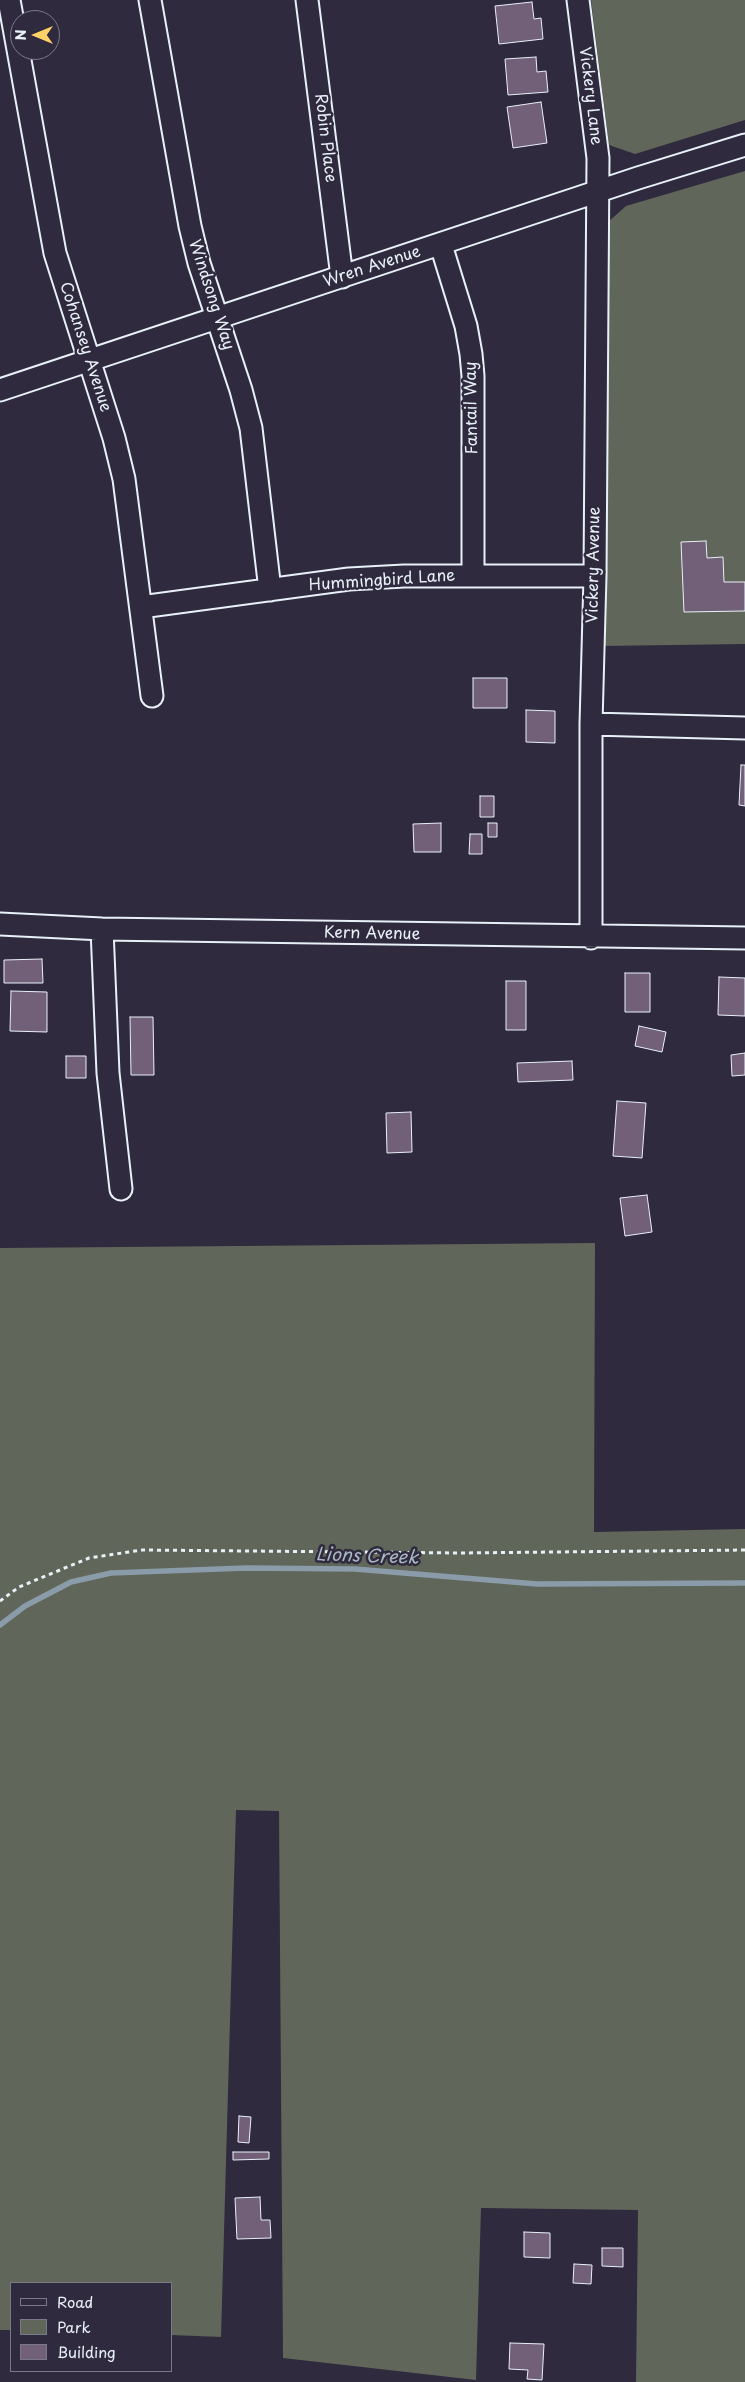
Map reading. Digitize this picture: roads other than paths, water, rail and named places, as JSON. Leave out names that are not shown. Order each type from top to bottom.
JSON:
[{"type":"street","name":"Cohansey Avenue","points":[[10,0],[55,252],[114,438],[124,479],[152,696]]},
{"type":"street","name":"Windsong Way","points":[[150,0],[190,226],[199,263],[241,390],[251,428],[270,590]]},
{"type":"street","name":"Robin Place","points":[[307,0],[342,277]]},
{"type":"street","name":"Vickery Lane","points":[[578,0],[598,158],[597,192]]},
{"type":"street","name":"Wren Avenue","points":[[0,390],[597,192],[745,145]]},
{"type":"street","name":"Vickery Avenue","points":[[591,938],[591,724],[595,576],[597,192]]},
{"type":"street","name":"Fantail Way","points":[[441,245],[466,326],[472,354],[473,576]]},
{"type":"street","name":"Hummingbird Lane","points":[[141,607],[349,579],[595,576]]},
{"type":"street","points":[[591,724],[745,728]]},
{"type":"street","name":"Kern Avenue","points":[[0,924],[102,929],[591,938],[745,938]]},
{"type":"street","points":[[102,929],[108,1073],[121,1189]]},
{"type":"waterway","name":"Lions Creek","points":[[0,1625],[25,1606],[71,1582],[111,1573],[246,1568],[355,1569],[537,1584],[745,1583]]}]
